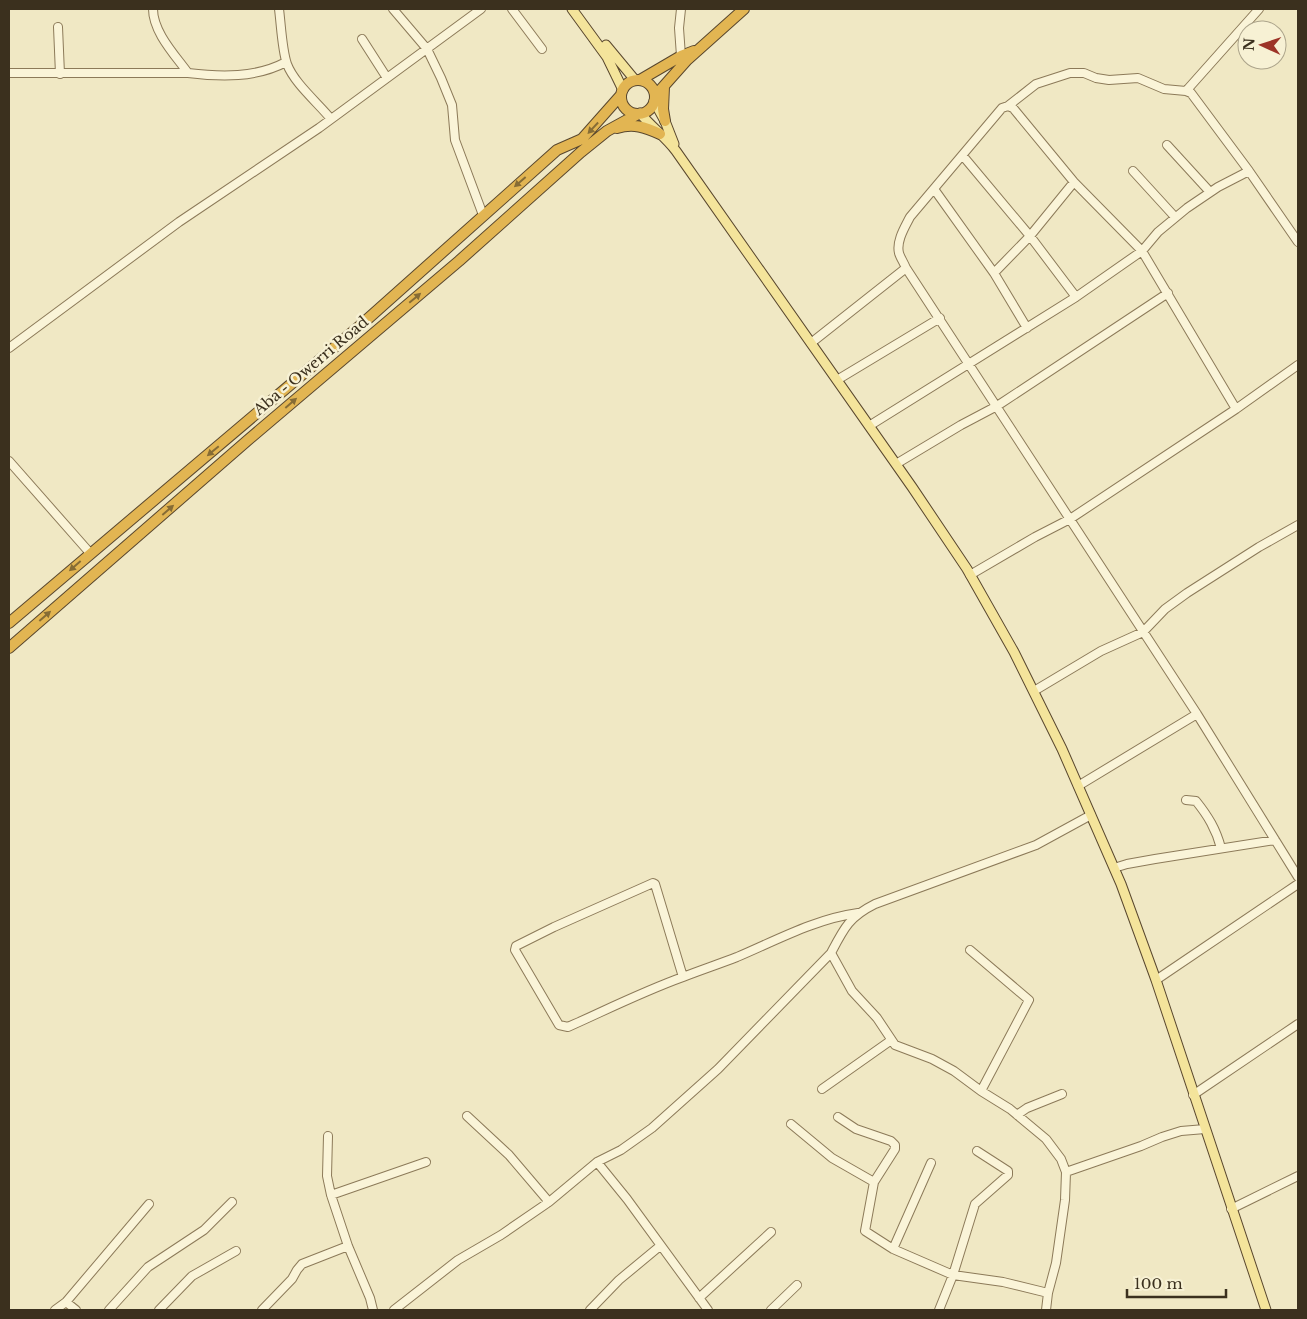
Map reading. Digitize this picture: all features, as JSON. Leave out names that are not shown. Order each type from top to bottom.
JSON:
[{"type":"highway","name":"Aba - Owerri Road","points":[[9,648],[459,260],[581,152],[607,132],[649,109],[664,87],[702,46],[744,9]]},
{"type":"highway","name":"Aba - Owerri Road","points":[[9,623],[362,324],[557,150],[582,139],[622,93],[626,85],[702,46]]},
{"type":"highway","points":[[638,80],[651,85],[655,99]]},
{"type":"highway","points":[[664,87],[663,109],[665,121]]},
{"type":"highway","points":[[622,93],[622,101],[628,110],[639,113]]},
{"type":"highway","points":[[607,132],[635,125],[647,127],[660,134]]},
{"type":"highway","points":[[239,428],[248,440]]},
{"type":"main road","points":[[572,9],[607,57],[622,93]]},
{"type":"main road","points":[[582,23],[598,36],[638,80]]},
{"type":"main road","points":[[655,99],[676,151]]},
{"type":"main road","points":[[639,113],[669,141],[896,464],[970,575],[1014,652],[1078,786],[1114,868],[1156,980],[1266,1310]]},
{"type":"street","points":[[153,9],[153,17],[162,35],[188,73]]},
{"type":"street","points":[[279,9],[286,62],[297,80],[331,119]]},
{"type":"street","points":[[393,9],[427,49],[441,78],[452,105],[455,140],[483,215]]},
{"type":"street","points":[[9,348],[179,222],[331,119],[481,9]]},
{"type":"street","points":[[512,9],[542,49]]},
{"type":"street","points":[[681,9],[679,28],[681,56]]},
{"type":"street","points":[[1186,91],[1259,9]]},
{"type":"street","points":[[58,27],[60,74]]},
{"type":"street","points":[[362,39],[386,78]]},
{"type":"street","points":[[9,73],[188,73],[227,76],[259,72],[277,67],[286,62]]},
{"type":"street","points":[[1298,242],[1249,171],[1191,93],[1164,89],[1138,78],[1109,80],[1096,78],[1084,73],[1070,73],[1036,84],[1008,106],[1002,108],[910,217],[902,231],[899,252],[906,268],[1197,714],[1298,877]]},
{"type":"street","points":[[1008,106],[1013,108],[1074,182],[1142,251],[1236,409]]},
{"type":"street","points":[[1167,145],[1210,192]]},
{"type":"street","points":[[963,156],[1030,236],[1076,297]]},
{"type":"street","points":[[1133,171],[1175,217]]},
{"type":"street","points":[[869,426],[1076,297],[1142,251],[1158,232],[1175,217],[1210,192],[1249,171]]},
{"type":"street","points":[[994,273],[1030,236],[1074,182]]},
{"type":"street","points":[[934,189],[994,273],[1027,328]]},
{"type":"street","points":[[811,343],[906,268]]},
{"type":"street","points":[[896,464],[996,406],[1168,293]]},
{"type":"street","points":[[837,380],[940,318]]},
{"type":"street","points":[[970,575],[1070,519],[1236,409],[1298,365]]},
{"type":"street","points":[[9,461],[90,553]]},
{"type":"street","points":[[1034,691],[1101,652],[1143,632],[1165,609],[1187,593],[1258,547],[1298,525]]},
{"type":"street","points":[[1078,786],[1197,714]]},
{"type":"street","points":[[1186,800],[1196,801],[1209,818],[1221,848]]},
{"type":"street","points":[[683,977],[655,884],[653,883],[554,927],[516,946],[515,950],[559,1024],[568,1027],[798,929],[858,912],[893,897],[1036,844],[1091,815]]},
{"type":"street","points":[[1114,868],[1127,864],[1275,840]]},
{"type":"street","points":[[1156,980],[1298,884]]},
{"type":"street","points":[[394,1310],[458,1260],[501,1235],[549,1202],[597,1162],[621,1150],[652,1128],[683,1102],[832,953],[843,931],[858,912]]},
{"type":"street","points":[[970,950],[1028,997],[1029,1000],[981,1092]]},
{"type":"street","points":[[832,953],[852,991],[877,1018],[890,1041],[895,1046],[932,1059],[947,1067],[1017,1115],[1046,1139],[1061,1159],[1066,1172],[1065,1200],[1056,1263],[1048,1293],[1046,1310]]},
{"type":"street","points":[[1193,1095],[1298,1024]]},
{"type":"street","points":[[822,1089],[890,1041]]},
{"type":"street","points":[[1017,1115],[1027,1108],[1062,1094]]},
{"type":"street","points":[[466,1116],[509,1155],[549,1202]]},
{"type":"street","points":[[838,1117],[856,1129],[891,1141],[895,1145],[895,1149],[874,1182],[865,1232],[893,1249],[953,1275],[1003,1282],[1048,1293]]},
{"type":"street","points":[[791,1124],[832,1158],[874,1182]]},
{"type":"street","points":[[1066,1172],[1168,1135],[1181,1131],[1205,1129]]},
{"type":"street","points":[[328,1136],[327,1176],[331,1195],[348,1246],[370,1298],[373,1310]]},
{"type":"street","points":[[939,1310],[953,1275],[975,1204],[1008,1173],[1008,1171],[977,1151]]},
{"type":"street","points":[[331,1195],[426,1162]]},
{"type":"street","points":[[597,1162],[627,1199],[708,1310]]},
{"type":"street","points":[[893,1249],[931,1163]]},
{"type":"street","points":[[1231,1209],[1298,1176]]},
{"type":"street","points":[[109,1310],[148,1267],[204,1230],[232,1202]]},
{"type":"street","points":[[55,1310],[66,1302],[149,1204]]},
{"type":"street","points":[[699,1298],[771,1232]]},
{"type":"street","points":[[262,1310],[292,1279],[296,1270],[302,1264],[348,1246]]},
{"type":"street","points":[[590,1310],[619,1280],[660,1246]]},
{"type":"street","points":[[159,1310],[192,1276],[236,1251]]},
{"type":"street","points":[[771,1310],[797,1285]]},
{"type":"street","points":[[66,1302],[76,1310]]}]
